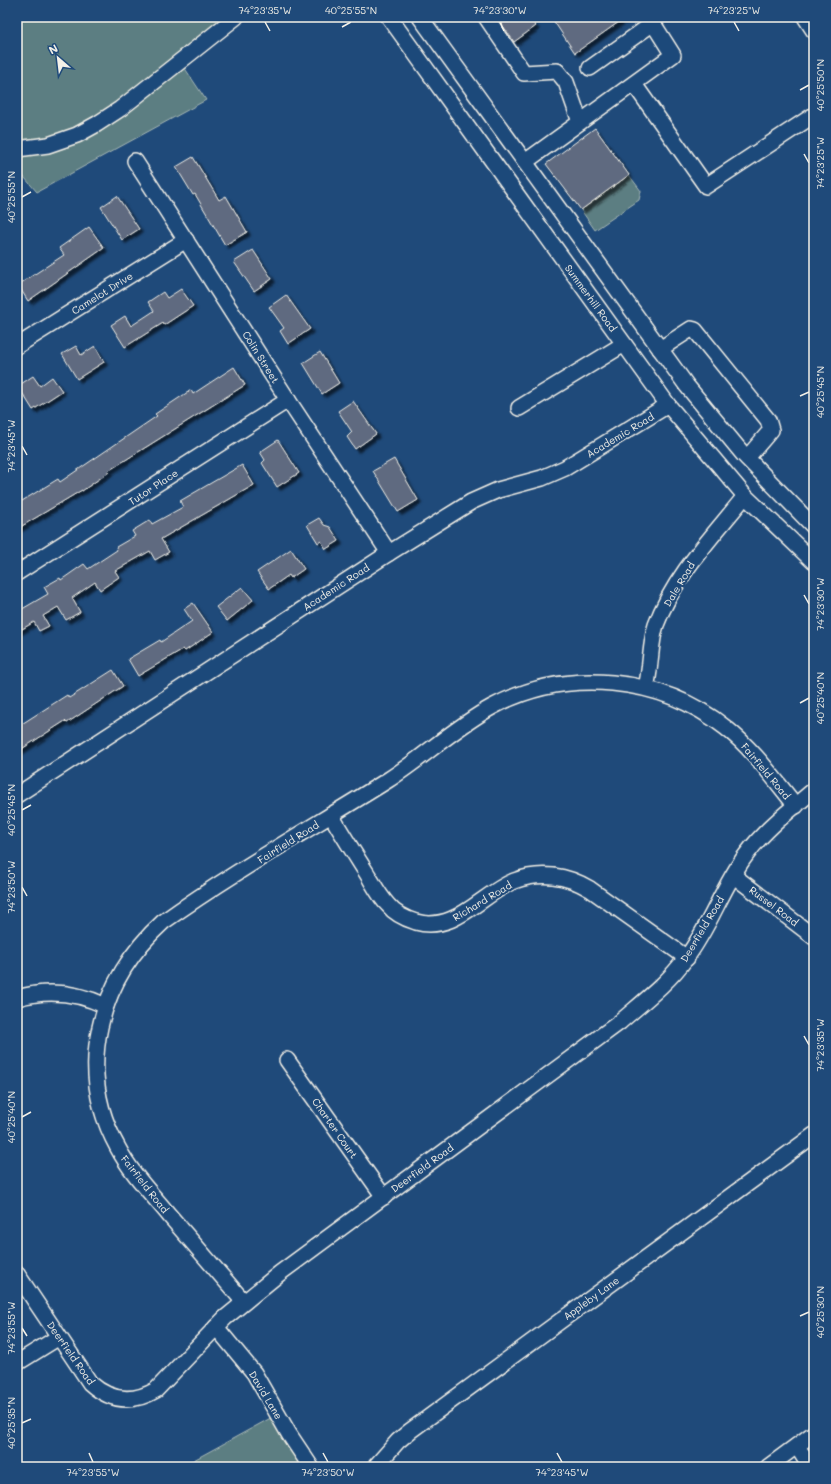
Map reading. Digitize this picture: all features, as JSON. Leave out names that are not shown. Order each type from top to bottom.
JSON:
[{"type":"street","points":[[17,149],[48,145],[78,135],[97,124],[120,109],[236,17]]},
{"type":"street","name":"Summerhill Road","points":[[389,17],[668,405],[745,496],[814,562]]},
{"type":"street","points":[[420,17],[687,386],[747,458],[814,527]]},
{"type":"street","points":[[486,17],[524,73],[558,71],[566,82],[580,122]]},
{"type":"street","points":[[805,17],[814,31]]},
{"type":"street","points":[[525,162],[673,55],[651,20],[590,68]]},
{"type":"street","points":[[634,84],[706,186],[814,115]]},
{"type":"street","name":"Colin Street","points":[[135,161],[288,400],[389,553]]},
{"type":"street","name":"Camelot Drive","points":[[17,346],[186,240]]},
{"type":"street","points":[[660,349],[691,329],[695,330],[768,420],[771,430],[747,458]]},
{"type":"street","points":[[519,408],[624,344]]},
{"type":"street","name":"Tutor Place","points":[[17,574],[288,400]]},
{"type":"street","name":"Academic Road","points":[[17,795],[389,553],[471,502],[498,490],[542,478],[565,468],[668,405]]},
{"type":"street","name":"Dale Road","points":[[646,688],[656,625],[675,587],[691,563],[745,496]]},
{"type":"street","name":"Fairfield Road","points":[[244,1302],[138,1178],[117,1146],[103,1111],[97,1073],[98,1036],[106,1006],[116,981],[125,965],[149,935],[163,922],[398,773],[474,718],[514,697],[550,686],[579,682],[616,683],[646,688],[688,704],[726,728],[758,759],[796,806]]},
{"type":"street","name":"Deerfield Road","points":[[17,1274],[90,1383],[106,1395],[127,1400],[142,1397],[156,1390],[216,1328],[244,1302],[280,1273],[620,1022],[669,979],[687,958],[745,856],[763,834],[814,790]]},
{"type":"street","name":"Richard Road","points":[[331,815],[380,896],[398,914],[409,920],[421,923],[446,922],[457,917],[515,881],[532,876],[558,876],[575,881],[590,889],[687,958]]},
{"type":"street","name":"Russel Road","points":[[734,876],[814,937]]},
{"type":"street","points":[[17,998],[39,993],[62,992],[84,997],[106,1006]]},
{"type":"street","name":"Charter Court","points":[[287,1060],[384,1197]]},
{"type":"street","name":"Appleby Lane","points":[[374,1467],[398,1441],[410,1431],[814,1135]]},
{"type":"street","name":"David Lane","points":[[216,1328],[254,1373],[289,1434],[311,1467]]},
{"type":"street","points":[[17,1363],[59,1336]]},
{"type":"street","points":[[768,1467],[814,1433]]},
{"type":"street","points":[[797,1446],[810,1467]]},
{"type":"green space","points":[[17,17],[238,17],[180,61],[206,100],[37,192],[17,169]]},
{"type":"green space","points":[[629,175],[641,191],[639,200],[595,230],[581,210]]},
{"type":"green space","points":[[278,1414],[311,1467],[181,1467]]},
{"type":"building","points":[[497,17],[528,17],[536,26],[514,42]]},
{"type":"building","points":[[551,17],[626,17],[575,53]]},
{"type":"building","points":[[595,128],[629,175],[581,210],[546,164]]},
{"type":"building","points":[[193,157],[219,200],[226,196],[247,232],[225,245],[195,194],[193,195],[176,167]]},
{"type":"building","points":[[117,196],[139,229],[122,240],[101,207]]},
{"type":"building","points":[[89,227],[104,248],[28,301],[18,285],[64,255],[59,248]]},
{"type":"building","points":[[253,250],[272,279],[254,291],[234,262]]},
{"type":"building","points":[[181,289],[193,306],[164,325],[163,323],[125,347],[111,325],[125,316],[131,326],[154,311],[148,302],[163,292],[167,298]]},
{"type":"building","points":[[286,295],[310,329],[288,344],[280,331],[284,328],[269,307]]},
{"type":"building","points":[[76,346],[81,355],[95,346],[104,362],[77,379],[62,354]]},
{"type":"building","points":[[320,352],[339,383],[322,394],[303,363]]},
{"type":"building","points":[[234,367],[245,385],[108,471],[109,472],[82,491],[17,529],[17,504],[58,479],[60,482],[157,416],[155,414],[191,390],[193,394]]},
{"type":"building","points":[[33,376],[40,386],[52,377],[62,391],[33,410],[18,386]]},
{"type":"building","points":[[353,401],[376,434],[355,449],[347,437],[352,432],[338,411]]},
{"type":"building","points":[[278,440],[299,473],[277,487],[262,463],[265,460],[260,452]]},
{"type":"building","points":[[394,459],[418,500],[398,512],[373,471]]},
{"type":"building","points":[[242,465],[254,485],[161,539],[169,552],[155,560],[150,551],[115,571],[119,577],[100,590],[95,582],[72,598],[80,612],[66,620],[58,607],[43,616],[49,626],[39,631],[34,622],[17,632],[17,612],[48,594],[44,587],[60,578],[61,580],[84,564],[88,569],[117,550],[116,547],[135,536],[132,531],[150,520],[152,524],[183,507],[180,501]]},
{"type":"building","points":[[319,518],[324,525],[330,527],[339,541],[326,549],[321,541],[318,543],[307,525]]},
{"type":"building","points":[[291,549],[304,569],[291,578],[289,575],[269,589],[257,572]]},
{"type":"building","points":[[242,587],[253,600],[227,621],[216,607]]},
{"type":"building","points":[[193,603],[213,632],[185,651],[183,649],[138,676],[128,659],[160,640],[161,642],[192,621],[184,609]]},
{"type":"building","points":[[113,670],[123,686],[67,723],[65,721],[17,752],[17,727],[67,695],[69,698]]}]
